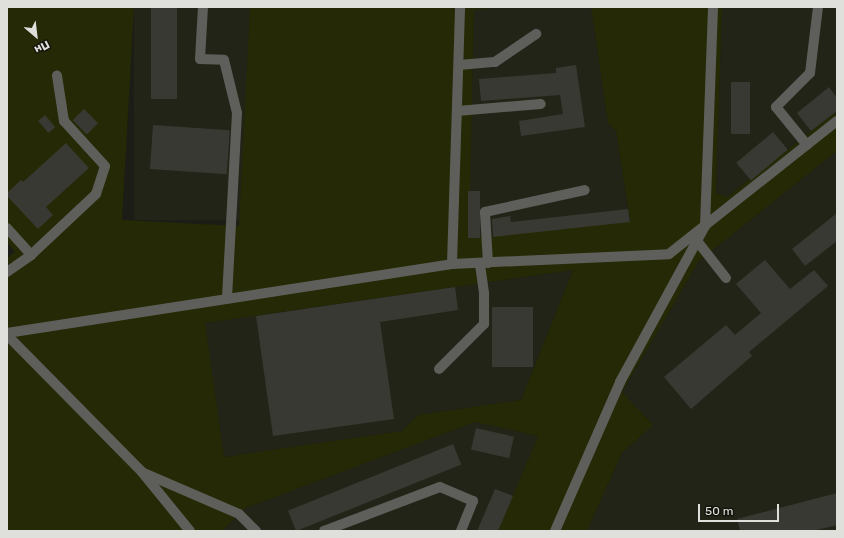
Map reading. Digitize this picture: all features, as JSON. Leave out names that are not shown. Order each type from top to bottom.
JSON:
[{"type":"street","points":[[203,7],[200,59],[224,60],[237,113],[227,299]]},
{"type":"street","points":[[452,264],[460,7]]},
{"type":"street","points":[[705,226],[713,7]]},
{"type":"street","points":[[807,145],[776,106],[810,72],[818,7]]},
{"type":"street","points":[[459,64],[494,62],[536,34]]},
{"type":"street","points":[[7,272],[31,255],[96,194],[105,166],[64,122],[57,76]]},
{"type":"street","points":[[457,111],[541,104]]},
{"type":"street","points":[[555,531],[620,382],[681,270],[695,238],[705,226],[837,121]]},
{"type":"street","points":[[439,369],[484,324],[485,212],[585,190]]},
{"type":"street","points":[[7,228],[31,255]]},
{"type":"street","points":[[7,334],[452,264],[669,254],[695,238]]},
{"type":"street","points":[[695,238],[726,278]]},
{"type":"street","points":[[669,254],[681,270]]},
{"type":"street","points":[[7,334],[142,472],[190,531]]},
{"type":"street","points":[[142,472],[239,514],[256,531]]},
{"type":"street","points":[[324,531],[440,487],[473,501],[461,531]]},
{"type":"shaded area","points":[[134,7],[250,7],[250,220],[134,220]]},
{"type":"shaded area","points":[[500,7],[591,7],[608,123],[616,131],[630,222],[468,238],[474,9]]},
{"type":"shaded area","points":[[722,7],[837,7],[837,111],[727,197],[716,193]]},
{"type":"shaded area","points":[[837,151],[837,531],[587,531],[622,453],[652,425],[622,392],[699,261]]},
{"type":"shaded area","points":[[573,270],[521,400],[418,415],[402,431],[224,457],[204,323]]},
{"type":"shaded area","points":[[475,422],[538,436],[498,531],[222,531],[246,508]]},
{"type":"green space","points":[[7,7],[134,7],[122,220],[239,226],[250,7],[500,7],[474,10],[469,238],[630,221],[616,131],[608,123],[591,7],[722,7],[716,193],[727,197],[837,111],[837,151],[699,261],[622,392],[653,425],[622,453],[587,531],[498,531],[538,436],[475,422],[246,508],[222,531],[7,531],[7,258],[15,252],[7,242]],"holes":[[[573,270],[521,400],[418,415],[402,431],[224,457],[205,323]]]},
{"type":"building","points":[[151,7],[177,7],[177,99],[151,99]]},
{"type":"building","points":[[576,65],[585,127],[521,136],[519,121],[563,114],[560,95],[481,101],[479,79],[556,73],[556,68]]},
{"type":"building","points":[[731,82],[750,82],[750,134],[731,134]]},
{"type":"building","points":[[829,87],[837,98],[837,111],[811,131],[797,113]]},
{"type":"building","points":[[84,109],[98,123],[87,134],[73,120]]},
{"type":"building","points":[[45,115],[55,127],[48,133],[38,121]]},
{"type":"building","points":[[153,125],[230,130],[227,174],[150,169]]},
{"type":"building","points":[[773,132],[788,150],[751,180],[736,163]]},
{"type":"building","points":[[66,143],[89,168],[46,207],[53,215],[38,229],[7,196],[7,193],[21,180],[23,182]]},
{"type":"building","points":[[468,191],[480,191],[480,238],[468,238]]},
{"type":"building","points":[[628,209],[630,222],[493,237],[492,219],[510,216],[511,222]]},
{"type":"building","points":[[837,213],[837,241],[805,266],[792,249]]},
{"type":"building","points":[[765,260],[790,289],[814,270],[828,286],[749,352],[752,356],[691,409],[664,377],[726,325],[735,335],[761,313],[736,284]]},
{"type":"building","points":[[455,287],[458,310],[380,322],[394,419],[273,436],[256,316]]},
{"type":"building","points":[[492,307],[533,307],[533,367],[492,367]]},
{"type":"building","points":[[476,428],[514,437],[509,458],[471,449]]},
{"type":"building","points":[[453,444],[461,464],[296,531],[288,511]]},
{"type":"building","points":[[495,489],[513,496],[498,531],[477,531]]},
{"type":"building","points":[[837,493],[837,525],[813,531],[740,531],[737,519]]}]
